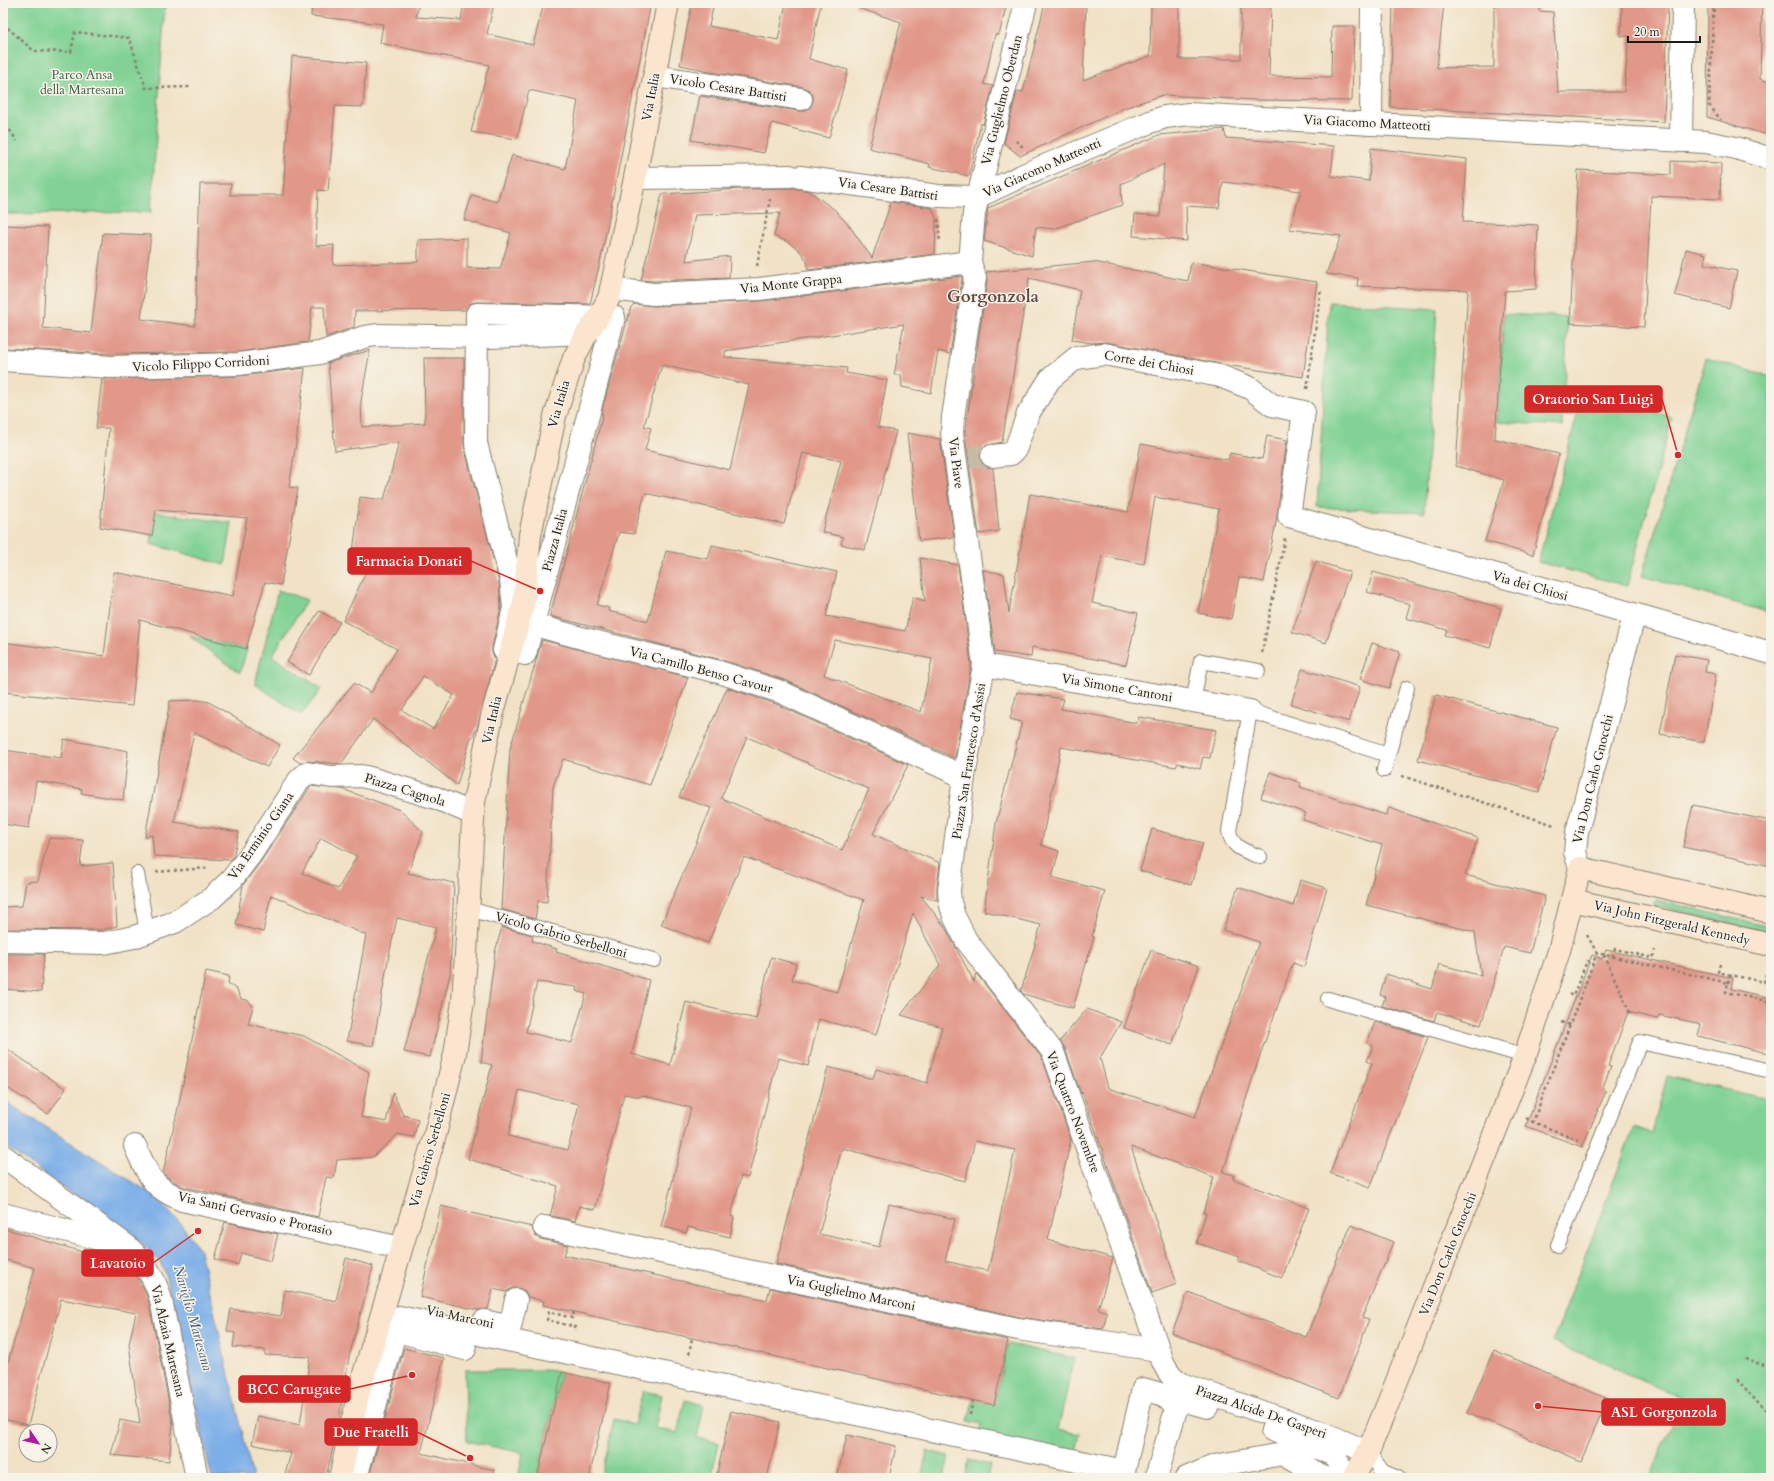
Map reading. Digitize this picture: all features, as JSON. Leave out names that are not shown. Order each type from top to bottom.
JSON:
[{"type":"street","name":"Via Italia","points":[[473,814],[476,788],[492,716],[510,651],[526,623],[524,602],[531,527],[554,416],[569,370],[593,324],[609,298],[635,178],[668,3]]},
{"type":"street","name":"Via Guglielmo Oberdan","points":[[970,262],[977,197],[986,167],[1026,3]]},
{"type":"street","points":[[1371,124],[1372,3]]},
{"type":"street","points":[[1681,140],[1683,3]]},
{"type":"street","name":"Vicolo Cesare Battisti","points":[[655,76],[801,100]]},
{"type":"street","name":"Via Giacomo Matteotti","points":[[977,197],[1030,172],[1165,117],[1196,114],[1681,140],[1726,146],[1771,159]]},
{"type":"street","name":"Via Cesare Battisti","points":[[635,178],[788,176],[938,196],[977,197]]},
{"type":"street","name":"Via Monte Grappa","points":[[611,289],[654,294],[754,289],[970,262]]},
{"type":"street","name":"Via Piave","points":[[970,262],[975,278],[953,416],[962,459],[984,664]]},
{"type":"street","name":"Piazza Italia","points":[[526,623],[614,317],[593,324]]},
{"type":"street","name":"Vicolo Filippo Corridoni","points":[[3,360],[111,367],[239,364],[320,353],[370,336],[477,337],[593,324]]},
{"type":"street","points":[[477,337],[476,443],[511,580],[514,608],[504,650],[510,651]]},
{"type":"street","name":"Corte dei Chiosi","points":[[992,456],[1011,454],[1015,450],[1028,414],[1050,379],[1076,358],[1104,354],[1220,376],[1250,388],[1272,405],[1304,412]]},
{"type":"street","points":[[1289,516],[1304,412]]},
{"type":"street","name":"Via dei Chiosi","points":[[1289,516],[1634,616],[1771,653]]},
{"type":"street","name":"Via Don Carlo Gnocchi","points":[[1353,1478],[1368,1452],[1525,1056],[1559,951],[1580,868],[1575,852],[1577,832],[1634,616]]},
{"type":"street","name":"Via Camillo Benso Cavour","points":[[526,623],[588,640],[719,672],[781,692],[964,777]]},
{"type":"street","name":"Via Simone Cantoni","points":[[984,664],[1250,711]]},
{"type":"street","name":"Piazza San Francesco d'Assisi","points":[[954,858],[964,777],[984,664]]},
{"type":"street","name":"Via Erminio Giana","points":[[3,941],[104,943],[120,941],[175,922],[202,905],[220,891],[242,867],[299,780],[307,774],[312,774]]},
{"type":"street","name":"Piazza Cagnola","points":[[312,774],[327,777],[361,776],[370,778],[436,798],[473,814]]},
{"type":"street","name":"Via Gabrio Serbelloni","points":[[340,1478],[358,1391],[437,1127],[455,1054],[463,1000],[473,814]]},
{"type":"street","name":"Via Quattro Novembre","points":[[954,858],[949,890],[954,916],[966,940],[1053,1052],[1161,1356]]},
{"type":"street","points":[[1580,868],[1771,912]]},
{"type":"street","name":"Via John Fitzgerald Kennedy","points":[[1572,900],[1771,945]]},
{"type":"street","name":"Via Santi Gervasio e Protasio","points":[[135,1146],[150,1178],[163,1192],[182,1200],[401,1248]]},
{"type":"street","name":"Via Alzaia Martesana","points":[[3,1156],[126,1246],[146,1267],[159,1293],[197,1478]]},
{"type":"street","points":[[3,1214],[126,1246]]},
{"type":"street","name":"Via Guglielmo Marconi","points":[[544,1227],[1018,1329],[1161,1356]]},
{"type":"street","name":"Via Marconi","points":[[384,1301],[510,1327],[516,1300]]},
{"type":"street","points":[[356,1478],[394,1330],[399,1317],[1124,1471],[1143,1389],[1216,1409],[1334,1454],[1341,1469],[1337,1478]]},
{"type":"street","points":[[394,1330],[465,1349]]},
{"type":"street","points":[[522,1355],[1085,1478]]},
{"type":"street","name":"Piazza Alcide De Gasperi","points":[[1161,1356],[1172,1378],[1184,1385],[1323,1433],[1368,1452]]},
{"type":"street","points":[[1156,1478],[1176,1406],[1164,1395]]},
{"type":"street","points":[[1186,1478],[1214,1466],[1317,1448]]},
{"type":"street","points":[[1282,1454],[1324,1478]]},
{"type":"lane","points":[[1193,701],[1201,661],[1258,671]]},
{"type":"lane","points":[[1384,770],[1408,688]]},
{"type":"lane","points":[[1260,857],[1235,846],[1230,837],[1229,831],[1250,711],[1388,756]]},
{"type":"lane","points":[[137,874],[147,932]]},
{"type":"lane","name":"Vicolo Gabrio Serbelloni","points":[[469,909],[654,960]]},
{"type":"lane","points":[[1328,999],[1525,1056]]},
{"type":"lane","points":[[1558,1246],[1640,1042],[1771,1071]]},
{"type":"lane","points":[[1368,1452],[1383,1472],[1398,1478]]},
{"type":"path","points":[[1714,3],[1709,105],[1719,119],[1727,121]]},
{"type":"path","points":[[3,24],[34,51],[71,52],[75,32],[129,38],[146,88],[191,87]]},
{"type":"path","points":[[3,120],[17,141]]},
{"type":"path","points":[[1013,139],[1027,150]]},
{"type":"path","points":[[754,289],[759,247],[788,176]]},
{"type":"path","points":[[938,216],[942,265]]},
{"type":"path","points":[[1304,412],[1321,289]]},
{"type":"path","points":[[1258,671],[1289,516]]},
{"type":"path","points":[[137,874],[242,867]]},
{"type":"path","points":[[1581,1140],[1533,1122],[1594,964],[1597,953],[1587,935]]},
{"type":"path","points":[[1613,957],[1616,949],[1653,958],[1655,950]]},
{"type":"path","points":[[1597,953],[1728,983]]},
{"type":"path","points":[[1604,954],[1631,1015]]},
{"type":"path","points":[[1565,993],[1573,996],[1587,961],[1594,964]]},
{"type":"path","points":[[1720,964],[1718,972],[1730,975],[1764,982],[1766,974]]},
{"type":"path","points":[[1730,975],[1726,992],[1771,1002]]},
{"type":"path","points":[[568,1330],[575,1332],[576,1327],[547,1320],[549,1312],[572,1318],[574,1312]]},
{"type":"path","points":[[688,1356],[692,1338]]},
{"type":"path","points":[[1746,1357],[1771,1368]]},
{"type":"path","points":[[1737,1378],[1771,1417]]},
{"type":"path","points":[[968,1421],[973,1400]]},
{"type":"green space","name":"Parco Ansa della Martesana","points":[[3,3],[165,4],[151,212],[3,214]]},
{"type":"green space","points":[[1329,302],[1437,309],[1424,513],[1317,507]]},
{"type":"green space","points":[[1504,314],[1568,317],[1562,426],[1497,422]]},
{"type":"green space","points":[[1706,358],[1771,377],[1771,613],[1642,576]]},
{"type":"green space","points":[[1583,393],[1672,417],[1627,586],[1538,562]]},
{"type":"green space","points":[[155,512],[232,523],[225,565],[151,544]]},
{"type":"green space","points":[[278,590],[307,600],[272,656],[322,689],[301,715],[255,684]]},
{"type":"green space","points":[[189,636],[247,649],[240,673]]},
{"type":"green space","points":[[1656,900],[1771,927],[1771,933],[1654,906]]},
{"type":"green space","points":[[1667,1076],[1771,1100],[1771,1478],[1650,1478],[1683,1398],[1553,1341],[1634,1127],[1652,1133]]},
{"type":"green space","points":[[1008,1344],[1074,1358],[1058,1430],[1080,1434],[1074,1460],[978,1439],[981,1424],[968,1421],[973,1400],[994,1404]]},
{"type":"green space","points":[[465,1370],[545,1370],[561,1372],[537,1478],[518,1478],[523,1453],[467,1441]]},
{"type":"green space","points":[[643,1391],[662,1395],[655,1428],[677,1433],[685,1400],[704,1405],[697,1438],[719,1443],[711,1478],[601,1478],[614,1419],[634,1424]]},
{"type":"green space","points":[[927,1451],[949,1456],[944,1478],[921,1478]]},
{"type":"green space","points":[[969,1460],[990,1465],[987,1478],[965,1478]]},
{"type":"water","name":"Naviglio Martesana","points":[[3,1098],[14,1107],[152,1194],[166,1207],[195,1243],[200,1251],[253,1478],[212,1478],[165,1273],[160,1262],[140,1242],[3,1145]]},
{"type":"building","points":[[312,3],[419,3],[416,17],[461,20],[464,3],[494,3],[487,34],[533,45],[544,3],[651,3],[601,258],[590,304],[477,302],[471,303],[466,310],[355,311],[354,327],[326,337],[324,307],[312,307],[308,342],[238,352],[111,354],[3,348],[3,225],[48,227],[43,328],[91,333],[103,233],[151,235],[141,319],[195,326],[200,184],[231,184],[230,195],[283,195],[292,56],[366,63],[363,107],[335,106],[328,191],[318,190],[316,246],[334,245],[333,265],[418,262],[418,240],[467,238],[467,268],[500,269],[511,233],[464,220],[472,195],[497,202],[512,155],[565,169],[578,101],[529,90],[517,139],[471,132],[489,65],[380,43],[383,24],[311,16]]},
{"type":"building","points":[[692,3],[714,3],[709,26],[778,40],[786,3],[821,3],[809,59],[848,70],[829,138],[772,123],[764,153],[691,140],[700,96],[799,111],[805,111],[810,107],[813,101],[813,95],[809,90],[803,87],[704,71],[705,70],[680,65]]},
{"type":"building","points":[[855,3],[1007,3],[999,35],[995,34],[984,84],[993,86],[983,125],[981,123],[969,176],[929,167],[930,164],[869,148],[901,22],[855,7]]},
{"type":"building","points":[[1045,3],[1086,3],[1083,80],[1150,56],[1151,3],[1179,3],[1179,59],[1241,59],[1241,3],[1271,3],[1269,76],[1331,77],[1332,26],[1354,26],[1352,101],[1254,100],[1163,95],[1124,108],[1020,156],[1004,143],[1017,91],[1023,92]]},
{"type":"building","points":[[1393,3],[1444,3],[1437,68],[1494,67],[1494,6],[1496,6],[1496,3],[1539,3],[1539,11],[1553,12],[1558,92],[1624,92],[1629,36],[1621,36],[1622,3],[1668,3],[1664,122],[1390,107]]},
{"type":"building","points":[[1708,3],[1762,3],[1760,79],[1771,82],[1771,136],[1707,117]]},
{"type":"building","points":[[1224,129],[1226,138],[1334,146],[1331,176],[1369,181],[1371,148],[1467,159],[1463,222],[1538,225],[1536,289],[1505,291],[1495,439],[1559,454],[1533,555],[1485,541],[1504,480],[1456,466],[1468,290],[1357,286],[1358,278],[1326,274],[1341,236],[1290,229],[1301,191],[1223,182],[1219,208],[1186,206],[1187,241],[1133,236],[1135,214],[1160,216],[1164,164],[1121,184],[1122,205],[1054,229],[1036,227],[1032,256],[984,241],[988,208],[1159,135]]},
{"type":"building","points":[[1671,161],[1721,163],[1720,199],[1651,196],[1644,327],[1570,323],[1578,170],[1671,175]]},
{"type":"building","points":[[794,188],[809,191],[835,210],[850,227],[872,258],[891,202],[932,208],[936,218],[935,254],[808,270],[807,261],[799,250],[788,242],[774,236],[780,213],[695,215],[686,261],[730,256],[729,278],[653,281],[641,280],[662,194],[741,189]]},
{"type":"building","points":[[1686,249],[1706,254],[1704,264],[1737,271],[1729,308],[1675,295]]},
{"type":"building","points":[[1094,262],[1188,281],[1191,262],[1317,282],[1303,377],[1226,365],[1106,342],[1092,343],[1072,340],[1080,290],[1029,278],[1002,442],[985,446],[981,451],[980,457],[982,464],[993,468],[999,531],[979,534],[965,433],[987,280],[986,272]]},
{"type":"building","points":[[961,276],[962,279],[950,354],[938,351],[931,393],[902,387],[901,375],[894,375],[904,324],[725,351],[725,357],[847,368],[846,373],[887,380],[878,427],[896,431],[865,550],[841,544],[843,537],[822,532],[841,461],[803,453],[784,524],[645,493],[634,534],[619,532],[597,605],[609,608],[608,611],[648,621],[666,551],[708,559],[712,545],[837,572],[826,616],[905,631],[913,597],[925,601],[920,558],[958,565],[971,665],[955,758],[785,680],[722,660],[550,616],[603,414],[601,413],[631,307],[634,304],[654,306],[761,301]],"holes":[[[662,365],[749,385],[730,470],[645,450],[651,428],[644,426]],[[835,640],[932,659],[921,712],[824,675]]]},
{"type":"building","points":[[370,350],[361,401],[362,427],[425,423],[424,358],[464,358],[464,446],[499,582],[501,607],[492,647],[492,653],[495,659],[477,728],[473,737],[471,737],[457,785],[373,719],[341,764],[309,761],[300,763],[293,758],[354,683],[371,693],[397,649],[343,621],[366,572],[351,568],[360,497],[384,500],[399,442],[335,451],[328,363]],"holes":[[[423,676],[454,695],[433,729],[402,710]]]},
{"type":"building","points":[[305,368],[289,487],[298,488],[281,585],[265,582],[246,649],[140,620],[132,706],[3,692],[3,642],[104,656],[114,572],[233,596],[247,518],[156,510],[152,536],[100,527],[109,428],[96,428],[102,379],[239,376]]},
{"type":"building","points":[[907,433],[940,439],[954,537],[919,541]]},
{"type":"building","points":[[1267,436],[1287,440],[1277,517],[1264,582],[1239,577],[1231,619],[1198,613],[1219,509],[1155,497],[1144,564],[1102,556],[1092,603],[1138,613],[1126,665],[1032,647],[1031,657],[995,652],[983,570],[1004,574],[1009,613],[1030,494],[1128,512],[1141,444],[1228,460],[1230,453],[1262,459]]},
{"type":"building","points":[[1316,561],[1350,572],[1326,643],[1292,632]]},
{"type":"building","points":[[1373,572],[1501,608],[1490,648],[1445,635],[1447,630],[1406,618],[1410,604],[1367,592]]},
{"type":"building","points":[[319,611],[340,622],[309,675],[287,662]]},
{"type":"building","points":[[542,640],[688,677],[650,785],[563,759],[553,787],[547,902],[538,901],[535,919],[501,909],[510,749]]},
{"type":"building","points":[[1372,643],[1400,652],[1389,688],[1360,679]]},
{"type":"building","points":[[1675,654],[1707,660],[1705,672],[1716,674],[1704,742],[1660,734]]},
{"type":"building","points":[[1302,669],[1360,687],[1349,722],[1291,704]]},
{"type":"building","points":[[727,688],[776,704],[908,765],[873,834],[940,863],[937,900],[921,896],[945,927],[974,982],[976,973],[1042,1058],[1071,1139],[1048,1240],[1113,1258],[1098,1309],[1107,1312],[1103,1329],[1020,1317],[776,1264],[828,1067],[873,1079],[876,1069],[927,1083],[942,1027],[901,1015],[940,965],[913,913],[876,1035],[819,1019],[808,1066],[778,1058],[748,1178],[741,1176],[731,1216],[734,1217],[730,1237],[688,1227],[686,1233],[661,1226],[691,1108],[642,1095],[641,1097],[624,1094],[595,1210],[579,1206],[575,1221],[550,1216],[558,1186],[468,1159],[492,1065],[481,1062],[495,952],[502,927],[533,935],[532,941],[557,949],[556,952],[649,980],[632,1054],[670,1065],[686,1002],[756,1019],[771,957],[796,964],[792,980],[837,992],[864,900],[744,857],[708,943],[661,925],[711,808],[679,797]],"holes":[[[747,737],[869,789],[842,850],[721,798]],[[537,982],[577,987],[576,991],[586,994],[572,1043],[526,1032]],[[519,1090],[579,1104],[568,1150],[508,1136]],[[975,1141],[1015,1150],[988,1271],[945,1261],[955,1219],[889,1204],[879,1247],[819,1234],[842,1148],[965,1181]]]},
{"type":"building","points":[[1017,692],[1064,699],[1061,709],[1137,723],[1139,717],[1216,730],[1210,758],[1203,757],[1200,769],[1178,763],[1176,767],[1061,747],[1041,845],[1059,851],[1052,877],[1105,891],[1092,936],[1094,937],[1073,1008],[1023,994],[1021,991],[1041,925],[984,911],[996,823],[1022,722],[1010,719]]},
{"type":"building","points":[[1436,695],[1557,727],[1539,792],[1418,760]]},
{"type":"building","points":[[198,700],[209,702],[280,745],[267,767],[194,733],[174,822],[239,832],[231,860],[154,856],[152,835],[145,837],[170,701]]},
{"type":"building","points":[[64,739],[128,751],[123,800],[81,793],[82,789],[36,781],[29,828],[3,824],[3,750],[61,758]]},
{"type":"building","points":[[1270,772],[1301,783],[1300,787],[1386,815],[1389,808],[1478,838],[1465,875],[1545,896],[1530,953],[1504,947],[1481,1025],[1437,1012],[1434,1021],[1382,1006],[1385,997],[1380,995],[1386,974],[1432,989],[1439,964],[1481,976],[1475,932],[1366,905],[1382,845],[1303,820],[1306,813],[1261,798]]},
{"type":"building","points":[[311,786],[342,789],[400,810],[423,832],[408,873],[454,883],[450,974],[430,1057],[404,1052],[436,927],[397,918],[373,1046],[347,1041],[366,935],[271,895],[263,932],[236,925],[243,885],[261,861]],"holes":[[[321,838],[357,856],[338,889],[302,873]]]},
{"type":"building","points":[[1693,805],[1771,821],[1771,866],[1683,847]]},
{"type":"building","points":[[1152,829],[1203,843],[1191,885],[1140,871]]},
{"type":"building","points":[[49,838],[83,840],[80,866],[113,863],[117,926],[102,930],[3,929],[3,907],[22,906],[26,882],[38,881]]},
{"type":"building","points":[[1300,880],[1327,888],[1304,967],[1293,963],[1259,1058],[1223,1172],[1234,1175],[1233,1179],[1309,1208],[1282,1278],[1238,1261],[1240,1257],[1197,1243],[1206,1213],[1203,1212],[1214,1177],[1131,1147],[1177,1284],[1152,1293],[1082,1092],[1081,1094],[1065,1048],[1060,1041],[1087,1009],[1121,1022],[1100,1058],[1108,1088],[1195,1117],[1259,942],[1223,930],[1238,887],[1293,906]]},
{"type":"building","points":[[1151,950],[1199,966],[1172,1045],[1124,1028]]},
{"type":"building","points":[[1606,950],[1733,978],[1731,989],[1771,998],[1771,1054],[1698,1036],[1701,1024],[1659,1015],[1657,1019],[1628,1012],[1608,1066],[1611,1067],[1602,1089],[1606,1091],[1582,1147],[1526,1126],[1592,955],[1602,959]]},
{"type":"building","points":[[3,954],[44,954],[41,992],[3,989]]},
{"type":"building","points":[[206,971],[229,976],[228,983],[237,990],[241,999],[247,1000],[253,1006],[248,1024],[304,1036],[369,1072],[361,1117],[386,1122],[393,1093],[403,1115],[418,1119],[414,1137],[398,1134],[373,1157],[337,1160],[334,1178],[326,1177],[318,1217],[185,1187],[170,1180],[163,1173]]},
{"type":"building","points":[[1375,1022],[1428,1037],[1370,1188],[1330,1173],[1372,1063],[1367,1061],[1373,1046],[1367,1043]]},
{"type":"building","points":[[3,1046],[66,1089],[48,1114],[3,1085]]},
{"type":"building","points":[[441,1206],[532,1227],[535,1236],[541,1239],[568,1245],[564,1255],[767,1300],[770,1288],[1008,1340],[994,1405],[543,1305],[544,1301],[528,1297],[525,1291],[518,1288],[512,1288],[506,1292],[493,1289],[488,1309],[478,1310],[420,1297]]},
{"type":"building","points":[[225,1222],[278,1234],[271,1261],[241,1253],[238,1265],[215,1259]]},
{"type":"building","points":[[1351,1225],[1393,1242],[1362,1318],[1369,1320],[1339,1398],[1172,1333],[1188,1292],[1306,1337]]},
{"type":"building","points":[[3,1228],[129,1266],[134,1272],[144,1289],[149,1303],[173,1424],[169,1461],[111,1455],[120,1420],[140,1424],[129,1344],[136,1313],[61,1299],[29,1423],[20,1423],[3,1419],[3,1380],[35,1268],[3,1259]]},
{"type":"building","points":[[346,1258],[373,1266],[349,1357],[339,1420],[326,1478],[284,1478],[291,1453],[252,1444],[258,1416],[300,1425],[310,1357],[265,1355],[265,1350],[233,1347],[235,1333],[227,1331],[231,1309],[281,1316],[285,1290],[336,1301]]},
{"type":"building","points":[[404,1348],[444,1358],[421,1453],[494,1470],[493,1478],[369,1478]]},
{"type":"building","points":[[1494,1350],[1608,1399],[1581,1461],[1467,1412]]},
{"type":"building","points":[[562,1372],[611,1383],[589,1478],[537,1478]]},
{"type":"building","points":[[731,1411],[780,1422],[767,1478],[716,1478]]},
{"type":"building","points":[[847,1435],[896,1446],[889,1478],[837,1478]]},
{"type":"tunnel","points":[[969,458],[992,456]]},
{"type":"place","name":"Oratorio San Luigi","points":[[1678,455]]},
{"type":"place","name":"Farmacia Donati","points":[[540,591]]},
{"type":"place","name":"Lavatoio","points":[[198,1231]]},
{"type":"place","name":"BCC Carugate","points":[[412,1375]]},
{"type":"place","name":"ASL Gorgonzola","points":[[1538,1406]]},
{"type":"place","name":"Due Fratelli","points":[[470,1458]]},
{"type":"district","name":"Gorgonzola","points":[[993,296]]}]
